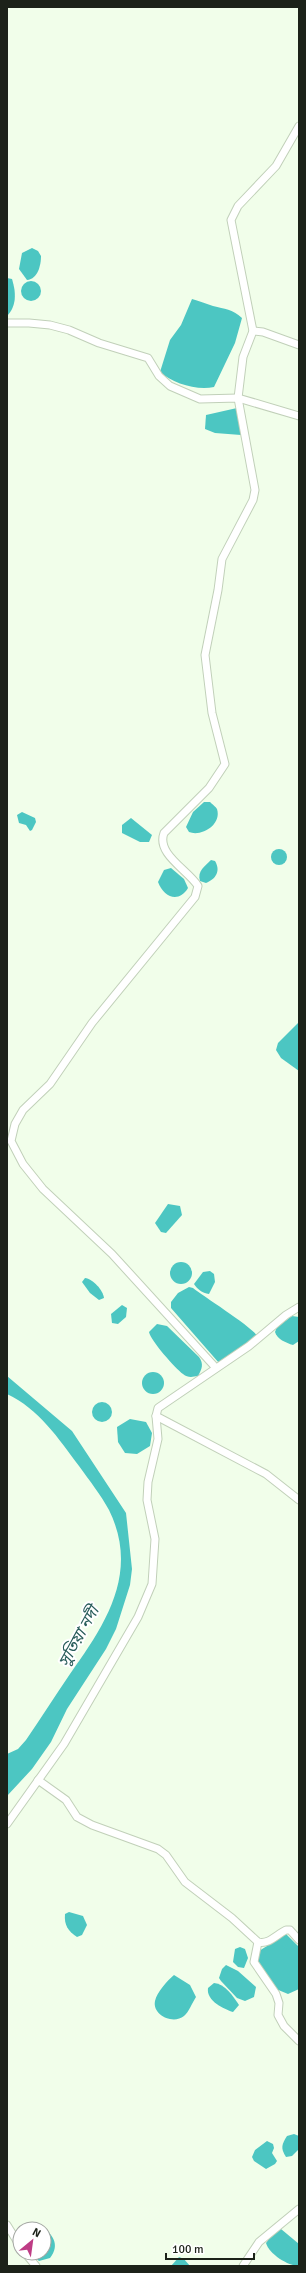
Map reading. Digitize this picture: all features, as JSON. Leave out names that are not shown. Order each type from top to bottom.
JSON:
[{"type":"street","points":[[216,1368],[112,1254],[43,1189],[23,1164],[11,1141],[15,1124],[23,1110],[50,1084],[92,1023],[196,897],[198,886],[193,878],[162,847],[161,839],[164,833],[209,788],[225,764],[212,713],[205,655],[218,590],[222,559],[253,500],[255,490],[238,398],[243,357],[252,331],[231,220],[238,206],[276,166],[299,126]]},
{"type":"street","points":[[7,324],[29,322],[50,325],[69,330],[99,344],[148,358],[159,376],[170,386],[200,399],[238,398],[299,416]]},
{"type":"street","points":[[252,331],[263,332],[299,345]]},
{"type":"street","points":[[7,1824],[64,1744],[138,1617],[152,1584],[155,1539],[147,1500],[148,1482],[158,1439],[156,1416],[158,1408],[216,1368],[299,1307]]},
{"type":"street","points":[[156,1416],[266,1474],[299,1500]]},
{"type":"street","points":[[38,1780],[66,1800],[77,1818],[158,1850],[166,1855],[185,1882],[232,1918],[258,1942],[262,1943],[270,1940],[286,1930],[290,1930],[299,1940]]},
{"type":"street","points":[[258,1942],[254,1962],[276,1994],[279,2003],[278,2015],[284,2026],[299,2041]]},
{"type":"street","points":[[243,2266],[259,2242],[299,2209]]},
{"type":"water","points":[[32,248],[38,251],[41,256],[40,263],[38,271],[34,277],[27,280],[19,269],[22,253]]},
{"type":"water","points":[[7,278],[12,279],[15,299],[13,308],[7,316]]},
{"type":"water","points":[[27,281],[35,281],[41,287],[41,295],[35,301],[27,301],[21,295],[21,287]]},
{"type":"water","points":[[192,299],[228,310],[242,318],[235,343],[214,387],[200,388],[185,385],[171,380],[160,372],[170,340],[181,325]]},
{"type":"water","points":[[237,408],[241,435],[215,433],[205,429],[206,415]]},
{"type":"water","points":[[204,802],[210,802],[217,809],[218,815],[214,825],[199,833],[189,832],[186,827],[193,812]]},
{"type":"water","points":[[22,812],[35,818],[36,822],[30,831],[26,825],[19,823],[17,815]]},
{"type":"water","points":[[131,818],[152,835],[149,842],[140,842],[122,833],[122,825]]},
{"type":"water","points":[[279,849],[286,854],[287,857],[282,864],[279,865],[272,860],[271,857],[276,850]]},
{"type":"water","points":[[211,860],[215,861],[218,868],[215,877],[206,883],[200,881],[199,877],[201,872]]},
{"type":"water","points":[[171,868],[184,879],[188,888],[180,896],[176,897],[172,897],[164,892],[158,882],[164,870]]},
{"type":"water","points":[[299,1022],[299,1071],[281,1058],[276,1050],[278,1043]]},
{"type":"water","points":[[168,1204],[180,1206],[182,1215],[166,1233],[161,1232],[155,1223]]},
{"type":"water","points":[[181,1262],[189,1265],[192,1273],[189,1281],[181,1284],[173,1281],[170,1273],[173,1265]]},
{"type":"water","points":[[210,1271],[214,1274],[215,1282],[209,1294],[204,1293],[194,1284],[203,1272]]},
{"type":"water","points":[[85,1278],[91,1280],[97,1285],[104,1298],[99,1300],[90,1293],[82,1282]]},
{"type":"water","points":[[189,1287],[193,1288],[239,1320],[257,1336],[219,1363],[171,1308],[171,1302],[178,1293]]},
{"type":"water","points":[[122,1305],[127,1308],[126,1317],[118,1324],[112,1323],[111,1314]]},
{"type":"water","points":[[292,1316],[299,1317],[299,1341],[293,1345],[280,1339],[275,1332],[277,1327]]},
{"type":"water","points":[[157,1324],[167,1326],[199,1357],[202,1362],[202,1366],[198,1376],[188,1377],[183,1374],[159,1348],[149,1332]]},
{"type":"water","points":[[153,1372],[161,1375],[164,1383],[161,1391],[153,1394],[145,1391],[142,1383],[145,1375]]},
{"type":"water","points":[[7,1376],[72,1431],[126,1513],[132,1569],[130,1585],[116,1629],[106,1649],[67,1709],[51,1742],[32,1769],[7,1796],[7,1754],[18,1749],[26,1740],[95,1637],[106,1617],[114,1597],[120,1577],[121,1555],[118,1533],[109,1510],[102,1499],[91,1482],[47,1425],[29,1408],[7,1394]]},
{"type":"water","points":[[102,1402],[109,1405],[112,1412],[109,1419],[102,1422],[95,1419],[92,1412],[95,1405]]},
{"type":"water","points":[[130,1419],[146,1422],[152,1433],[150,1446],[137,1454],[125,1453],[118,1442],[117,1427]]},
{"type":"water","points":[[69,1912],[83,1916],[87,1925],[82,1935],[77,1937],[67,1927],[65,1914]]},
{"type":"water","points":[[286,1934],[299,1947],[299,1989],[288,1994],[276,1989],[257,1962],[259,1951]]},
{"type":"water","points":[[240,1947],[245,1949],[248,1958],[244,1968],[238,1967],[233,1962],[235,1949]]},
{"type":"water","points":[[226,1965],[238,1971],[256,1987],[254,1997],[245,2001],[237,1998],[221,1981],[219,1978],[222,1969]]},
{"type":"water","points":[[174,1975],[190,1985],[196,1997],[184,2016],[179,2019],[169,2019],[157,2011],[155,2001],[165,1983]]},
{"type":"water","points":[[214,1983],[225,1988],[239,2005],[233,2012],[216,2004],[210,1997],[208,1988]]},
{"type":"water","points":[[294,2134],[299,2136],[299,2149],[292,2156],[286,2157],[282,2149],[283,2144],[287,2136]]},
{"type":"water","points":[[267,2141],[273,2144],[274,2148],[272,2153],[277,2161],[275,2164],[266,2169],[254,2161],[252,2157],[255,2150]]},
{"type":"water","points":[[281,2229],[299,2244],[299,2266],[290,2264],[280,2259],[271,2251],[266,2243],[275,2231]]},
{"type":"water","points":[[52,2237],[55,2244],[52,2255]]},
{"type":"water","points":[[179,2257],[184,2259],[190,2266],[171,2266]]},
{"type":"water label","name":"সুতিয়া নদী","points":[[78,1636]]}]
